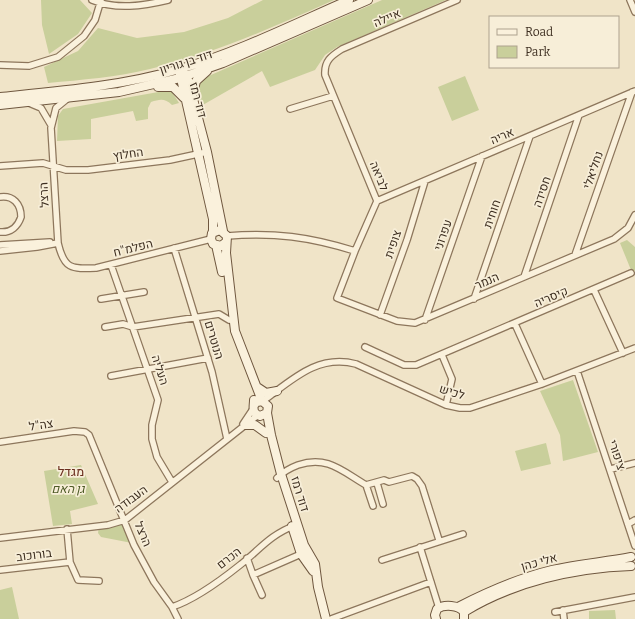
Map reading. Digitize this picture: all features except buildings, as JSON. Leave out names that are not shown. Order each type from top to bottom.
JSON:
[{"type":"street","points":[[92,0],[125,7],[168,0]]},
{"type":"street","name":"דוד בן גוריון","points":[[0,97],[112,85],[181,69],[230,51],[349,0]]},
{"type":"street","name":"דוד בן גוריון","points":[[0,105],[67,98],[145,87],[184,77],[217,65],[368,0]]},
{"type":"street","name":"איילה","points":[[327,60],[342,49],[457,0]]},
{"type":"street","points":[[630,0],[635,12]]},
{"type":"street","points":[[0,64],[29,66],[58,57],[72,48],[84,36],[95,20],[100,2]]},
{"type":"street","name":"לביאה","points":[[327,60],[324,67],[325,75],[377,201],[354,251],[338,298]]},
{"type":"street","points":[[145,87],[173,87],[189,98],[196,81],[217,65]]},
{"type":"street","name":"דוד רמז","points":[[181,69],[225,236],[235,331],[257,387],[266,432],[301,554],[309,563],[317,579]]},
{"type":"street","name":"אריה","points":[[377,201],[634,91]]},
{"type":"street","name":"נחליאלי","points":[[575,255],[634,91]]},
{"type":"street","points":[[290,109],[334,96]]},
{"type":"street","name":"הרצל","points":[[51,128],[56,108],[67,98]]},
{"type":"street","name":"הרצל","points":[[24,102],[41,108],[49,119],[51,128],[58,243],[63,260]]},
{"type":"street","name":"חסידה","points":[[524,277],[579,115]]},
{"type":"street","name":"חוחית","points":[[474,299],[530,136]]},
{"type":"street","name":"דוד רמז","points":[[203,153],[213,219],[213,239],[221,264],[234,343],[261,408],[279,476]]},
{"type":"street","name":"החלוץ","points":[[0,166],[36,163],[53,165],[71,170],[100,169],[170,160],[203,153]]},
{"type":"street","name":"עפרוני","points":[[425,320],[482,156]]},
{"type":"street","name":"צופית","points":[[380,314],[407,240],[425,181]]},
{"type":"street","points":[[0,197],[9,197],[14,200],[19,205],[21,217],[15,228],[10,231],[0,232]]},
{"type":"street","name":"הנמר","points":[[338,298],[406,323],[415,323],[623,234],[635,215]]},
{"type":"street","points":[[225,236],[221,246],[213,239],[218,230],[225,236],[246,234],[302,237],[323,241],[354,251]]},
{"type":"street","name":"הפלמ\"ח","points":[[63,260],[68,266],[79,268],[111,265],[213,239]]},
{"type":"street","points":[[0,245],[58,243]]},
{"type":"street","points":[[0,251],[58,243]]},
{"type":"street","name":"הנוטרים","points":[[174,248],[208,358],[227,438]]},
{"type":"street","name":"העליה","points":[[111,265],[158,400],[152,425],[152,439],[157,457],[172,482]]},
{"type":"street","name":"קיסריה","points":[[365,347],[400,363],[410,366],[416,365],[515,324],[631,273]]},
{"type":"street","points":[[594,290],[623,353]]},
{"type":"street","points":[[101,299],[144,292]]},
{"type":"street","points":[[105,327],[122,324],[132,327],[219,314],[229,320]]},
{"type":"street","points":[[515,324],[542,384]]},
{"type":"street","name":"לכיש","points":[[261,408],[288,382],[314,366],[329,361],[343,361],[356,364],[446,405],[460,408],[476,407],[542,384],[635,348]]},
{"type":"street","points":[[442,355],[452,379],[446,405]]},
{"type":"street","points":[[111,376],[167,367],[208,358]]},
{"type":"street","name":"ציפורי","points":[[577,371],[611,469],[635,546]]},
{"type":"street","name":"לכיש","points":[[261,408],[288,382]]},
{"type":"street","points":[[257,387],[266,393],[277,391]]},
{"type":"street","name":"העבודה","points":[[0,538],[108,525],[125,520],[227,438],[246,425],[261,408]]},
{"type":"street","name":"העבודה","points":[[233,434],[261,408]]},
{"type":"street","points":[[246,425],[255,425],[266,432]]},
{"type":"street","name":"צה\"ל","points":[[0,442],[74,431],[85,432]]},
{"type":"street","name":"הרצל","points":[[85,432],[89,435],[98,461],[125,520],[134,545],[154,582],[172,607],[178,619]]},
{"type":"street","points":[[279,476],[297,466],[318,461],[334,466],[372,484],[383,504]]},
{"type":"street","points":[[611,469],[635,463]]},
{"type":"street","points":[[372,484],[384,480],[389,482],[406,477],[417,479],[422,486],[440,540]]},
{"type":"street","points":[[372,484],[373,506]]},
{"type":"street","points":[[628,524],[635,520]]},
{"type":"street","name":"דוד רמז","points":[[294,526],[313,560],[326,619]]},
{"type":"street","name":"הכרם","points":[[172,607],[194,597],[240,565],[275,534],[294,526]]},
{"type":"street","points":[[67,529],[70,562],[78,580],[99,581]]},
{"type":"street","points":[[382,560],[440,540],[463,534]]},
{"type":"street","points":[[420,547],[439,608]]},
{"type":"street","points":[[253,575],[301,554]]},
{"type":"street","points":[[633,555],[633,567]]},
{"type":"street","name":"אלי כהן","points":[[462,613],[503,585],[535,575],[569,567],[633,555]]},
{"type":"street","points":[[247,558],[262,595]]},
{"type":"street","name":"בורוכוב","points":[[0,570],[70,562]]},
{"type":"street","name":"אלי כהן","points":[[462,613],[489,598],[532,582],[570,573],[613,566],[633,567]]},
{"type":"street","points":[[331,619],[431,582]]},
{"type":"street","points":[[555,612],[635,598]]},
{"type":"street","points":[[439,608],[462,613]]},
{"type":"street","points":[[434,618],[439,608]]},
{"type":"street","points":[[563,610],[564,619]]},
{"type":"green space","points":[[41,0],[80,0],[92,13],[78,34],[49,54],[42,25]]},
{"type":"green space","points":[[263,0],[334,0],[243,39],[174,63],[125,74],[48,83],[44,67],[78,51],[98,28],[137,38],[184,32],[228,18]]},
{"type":"green space","points":[[382,0],[446,0],[337,47],[325,55],[315,70],[270,87],[262,71],[201,106],[199,88],[201,81],[204,78]]},
{"type":"green space","points":[[465,76],[479,110],[452,121],[438,87]]},
{"type":"green space","points":[[164,91],[172,92],[179,103],[172,105],[167,101],[162,100],[151,102],[148,108],[148,119],[136,121],[133,111],[91,119],[91,139],[57,141],[58,116],[63,109]]},
{"type":"green space","points":[[627,240],[635,247],[635,271],[631,270],[620,243]]},
{"type":"green space","points":[[573,380],[598,452],[563,461],[560,435],[540,391]]},
{"type":"green space","points":[[546,443],[551,464],[521,471],[515,451]]},
{"type":"green space","name":"גן האם","points":[[81,465],[98,504],[70,511],[72,524],[53,526],[44,471]]},
{"type":"green space","points":[[124,523],[132,543],[101,537],[98,533],[99,527]]},
{"type":"green space","points":[[12,587],[19,619],[0,619],[0,590]]},
{"type":"green space","points":[[615,610],[616,619],[589,619],[589,611]]},
{"type":"district","name":"מגדל","points":[[71,471]]}]
